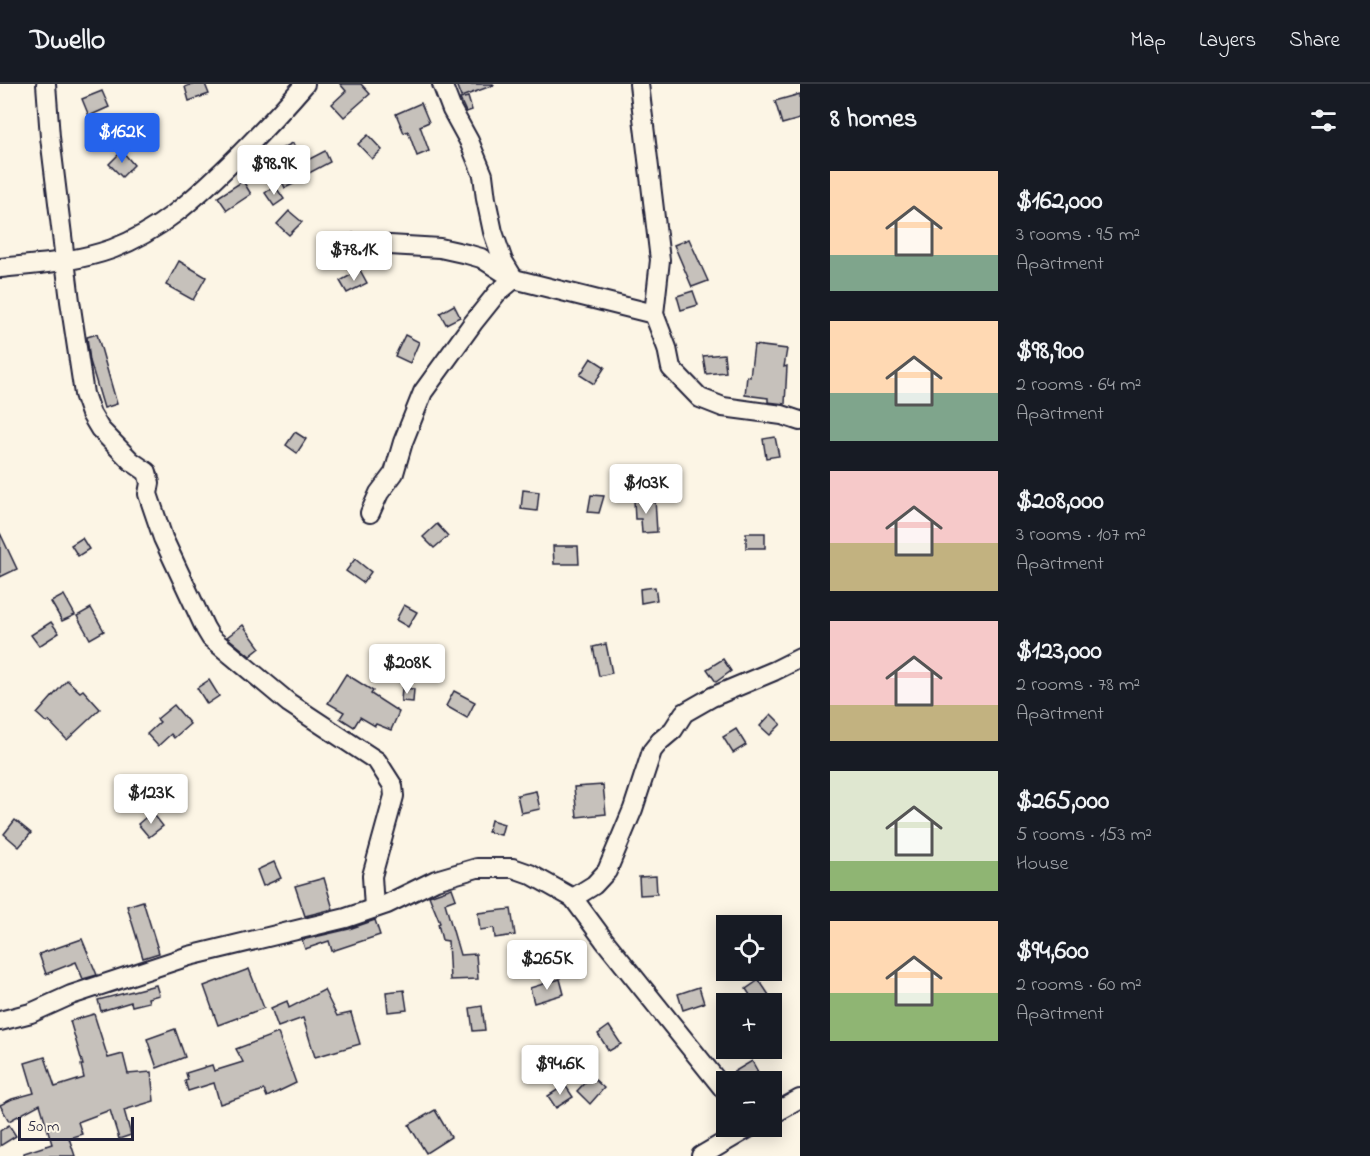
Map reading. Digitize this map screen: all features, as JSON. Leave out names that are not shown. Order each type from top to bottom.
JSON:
[{"type":"street","points":[[46,84],[50,137],[76,350],[84,393],[91,414],[100,429],[118,449],[147,472],[150,483],[148,494],[163,538],[204,628],[212,638],[289,703],[377,761],[393,786],[394,796],[372,876],[374,908]]},
{"type":"street","points":[[0,268],[66,261],[111,249],[145,235],[192,202],[272,122],[305,84]]},
{"type":"street","points":[[442,84],[457,122],[469,141],[483,175],[493,232],[503,261],[514,279]]},
{"type":"street","points":[[639,84],[660,260],[654,314],[668,348],[671,368],[700,398],[723,407],[782,415],[800,421]]},
{"type":"street","points":[[356,243],[440,248],[467,254],[481,258],[514,279],[654,314]]},
{"type":"street","points":[[370,513],[379,493],[394,473],[403,442],[423,392],[490,300],[514,279]]},
{"type":"street","points":[[573,898],[594,885],[607,871],[633,809],[652,751],[674,730],[684,713],[712,697],[800,658]]},
{"type":"street","points":[[0,1022],[71,995],[189,956],[346,918],[387,904],[436,880],[477,868],[513,868],[530,874],[573,898],[716,1080]]},
{"type":"street","points":[[782,1109],[800,1099]]},
{"type":"street","points":[[701,1156],[733,1137]]},
{"type":"building","points":[[192,84],[205,84],[209,94],[189,101],[185,87]]},
{"type":"building","points":[[340,84],[361,84],[370,94],[344,117],[332,104],[346,91]]},
{"type":"building","points":[[456,84],[493,84],[494,85],[461,97]]},
{"type":"building","points":[[102,91],[109,107],[89,116],[82,99]]},
{"type":"building","points":[[800,94],[800,119],[782,124],[775,101]]},
{"type":"building","points":[[468,97],[472,110],[466,112],[460,99]]},
{"type":"building","points":[[421,103],[429,122],[420,126],[429,151],[417,156],[408,131],[404,133],[396,114]]},
{"type":"building","points":[[368,135],[382,150],[372,159],[358,144]]},
{"type":"building","points":[[293,143],[302,163],[325,151],[330,162],[307,174],[308,177],[285,188],[270,154]]},
{"type":"building","points":[[122,151],[134,165],[122,177],[109,164]]},
{"type":"building","points":[[243,181],[251,194],[227,210],[218,197]]},
{"type":"building","points":[[275,186],[284,199],[274,206],[265,193]]},
{"type":"building","points":[[289,211],[302,222],[289,235],[277,224]]},
{"type":"building","points":[[689,239],[708,281],[692,287],[674,245]]},
{"type":"building","points":[[179,261],[206,277],[193,300],[166,285]]},
{"type":"building","points":[[360,270],[367,283],[347,293],[340,281]]},
{"type":"building","points":[[693,291],[698,305],[681,310],[677,296]]},
{"type":"building","points":[[454,305],[460,317],[446,324],[440,313]]},
{"type":"building","points":[[97,334],[117,404],[104,408],[90,361],[87,337]]},
{"type":"building","points":[[405,335],[419,342],[410,363],[395,356]]},
{"type":"building","points":[[754,345],[787,349],[784,367],[787,366],[785,404],[768,402],[768,398],[745,395]]},
{"type":"building","points":[[724,354],[726,372],[706,374],[703,356]]},
{"type":"building","points":[[591,358],[605,367],[594,384],[580,375]]},
{"type":"building","points":[[295,432],[306,439],[297,453],[286,445]]},
{"type":"building","points":[[775,437],[779,456],[766,458],[763,439]]},
{"type":"building","points":[[523,490],[539,492],[537,511],[521,509]]},
{"type":"building","points":[[591,495],[604,496],[599,513],[588,512]]},
{"type":"building","points":[[655,499],[657,532],[642,533],[641,519],[635,519],[634,500]]},
{"type":"building","points":[[437,524],[448,536],[434,548],[423,537]]},
{"type":"building","points":[[0,533],[17,569],[0,577]]},
{"type":"building","points":[[746,533],[765,533],[765,548],[746,548]]},
{"type":"building","points":[[82,538],[89,549],[78,556],[71,545]]},
{"type":"building","points":[[553,546],[578,546],[579,564],[554,564]]},
{"type":"building","points":[[355,559],[371,572],[363,583],[346,571]]},
{"type":"building","points":[[655,587],[657,600],[641,603],[640,589]]},
{"type":"building","points":[[64,595],[75,615],[62,621],[51,602]]},
{"type":"building","points":[[404,605],[417,612],[408,627],[396,620]]},
{"type":"building","points":[[91,608],[104,631],[90,639],[77,616]]},
{"type":"building","points":[[51,622],[59,633],[39,646],[31,635]]},
{"type":"building","points":[[243,625],[260,648],[250,656],[227,637]]},
{"type":"building","points":[[606,644],[612,673],[599,676],[593,647]]},
{"type":"building","points":[[723,659],[731,671],[716,682],[707,669]]},
{"type":"building","points":[[346,674],[373,691],[371,694],[399,712],[391,730],[376,724],[375,726],[360,717],[354,727],[340,718],[344,712],[328,703]]},
{"type":"building","points":[[67,680],[80,692],[83,690],[100,709],[67,740],[49,721],[47,723],[37,714]]},
{"type":"building","points":[[209,680],[219,696],[207,704],[197,688]]},
{"type":"building","points":[[402,688],[414,689],[413,702],[401,701]]},
{"type":"building","points":[[454,691],[475,702],[467,718],[446,706]]},
{"type":"building","points":[[174,705],[190,724],[174,738],[171,734],[158,746],[147,734],[160,722],[157,719]]},
{"type":"building","points":[[771,714],[781,724],[770,735],[760,726]]},
{"type":"building","points":[[736,729],[746,745],[733,753],[723,737]]},
{"type":"building","points":[[603,785],[606,814],[577,817],[574,787]]},
{"type":"building","points":[[536,791],[540,809],[521,813],[517,795]]},
{"type":"building","points":[[152,812],[163,826],[149,837],[138,824]]},
{"type":"building","points":[[15,820],[31,833],[19,847],[4,834]]},
{"type":"building","points":[[491,820],[504,824],[501,835],[488,832]]},
{"type":"building","points":[[274,862],[281,878],[263,886],[257,870]]},
{"type":"building","points":[[656,876],[657,894],[640,895],[639,877]]},
{"type":"building","points":[[324,878],[333,909],[305,916],[295,886]]},
{"type":"building","points":[[452,888],[456,899],[445,903],[460,955],[476,954],[478,979],[450,980],[448,941],[442,940],[438,924],[440,923],[429,896]]},
{"type":"building","points":[[143,901],[159,953],[143,958],[127,906]]},
{"type":"building","points":[[511,909],[515,935],[495,938],[494,928],[480,930],[478,913]]},
{"type":"building","points":[[375,920],[380,935],[332,951],[329,941],[305,949],[302,940],[349,929]]},
{"type":"building","points":[[82,939],[97,975],[83,979],[76,962],[46,974],[39,954]]},
{"type":"building","points":[[249,969],[264,1008],[218,1025],[204,986]]},
{"type":"building","points":[[560,979],[564,994],[534,1003],[530,988]]},
{"type":"building","points":[[760,981],[768,993],[749,993],[746,989]]},
{"type":"building","points":[[156,985],[159,995],[148,998],[149,1002],[132,1006],[131,1002],[101,1011],[98,1000]]},
{"type":"building","points":[[699,987],[704,1003],[683,1010],[678,994]]},
{"type":"building","points":[[324,990],[337,1016],[351,1013],[360,1044],[315,1057],[303,1018],[278,1027],[271,1008],[287,1001],[289,1008]]},
{"type":"building","points":[[404,990],[407,1010],[388,1012],[386,992]]},
{"type":"building","points":[[482,1006],[485,1030],[473,1031],[470,1008]]},
{"type":"building","points":[[94,1014],[108,1058],[123,1054],[128,1074],[151,1072],[154,1101],[124,1110],[131,1135],[119,1139],[110,1110],[78,1122],[82,1134],[69,1138],[75,1156],[24,1156],[24,1153],[52,1144],[40,1104],[9,1121],[0,1105],[34,1093],[25,1063],[45,1057],[55,1087],[84,1078],[81,1065],[83,1065],[70,1021]]},
{"type":"building","points":[[609,1026],[621,1044],[609,1051],[598,1034]]},
{"type":"building","points":[[175,1029],[185,1057],[157,1068],[147,1039]]},
{"type":"building","points":[[278,1033],[296,1083],[267,1097],[264,1090],[220,1104],[214,1083],[188,1091],[185,1081],[188,1080],[186,1073],[212,1065],[214,1071],[243,1062],[236,1049]]},
{"type":"building","points":[[752,1061],[757,1071],[735,1071]]},
{"type":"building","points":[[591,1076],[604,1088],[590,1104],[577,1091]]},
{"type":"building","points":[[565,1085],[573,1097],[556,1108],[548,1096]]},
{"type":"building","points":[[435,1110],[451,1137],[426,1153],[409,1125]]},
{"type":"building","points":[[9,1125],[16,1136],[0,1146],[0,1131]]}]
